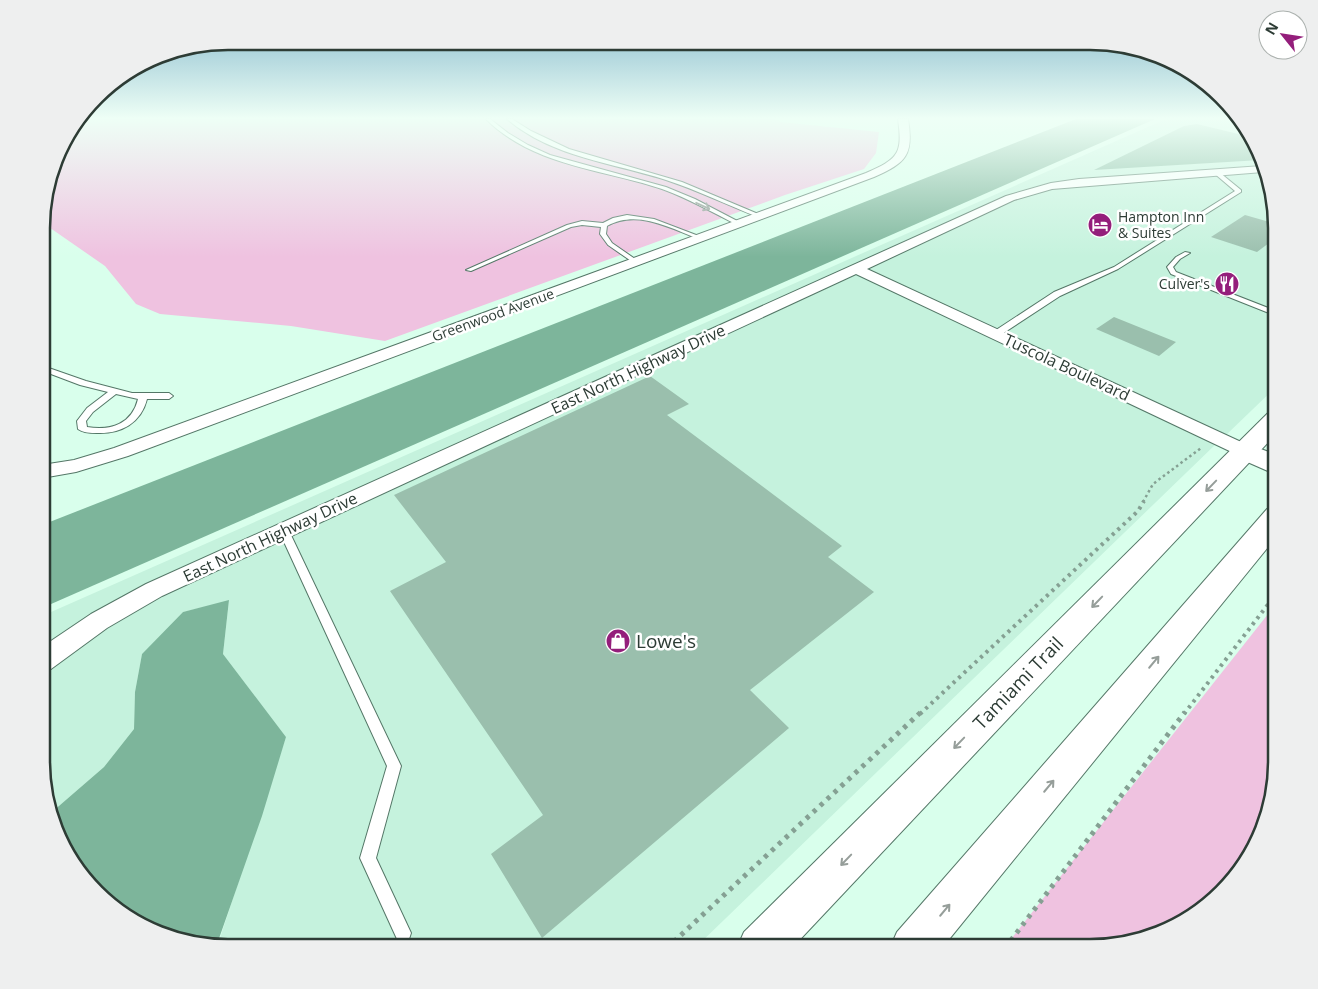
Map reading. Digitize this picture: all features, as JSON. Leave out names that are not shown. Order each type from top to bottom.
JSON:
[{"type":"main road","name":"Tamiami Trail","points":[[769,939],[1268,427]]},
{"type":"main road","name":"Tuscola Boulevard","points":[[1245,451],[1268,462]]},
{"type":"main road","points":[[922,939],[1268,526]]},
{"type":"street","name":"Greenwood Avenue","points":[[50,471],[76,466],[121,452],[740,224],[870,175],[890,165]]},
{"type":"street","name":"East North Highway Drive","points":[[50,655],[99,621],[154,590],[1026,192],[1051,186],[1108,179],[1258,169]]},
{"type":"street","name":"Tuscola Boulevard","points":[[856,269],[1245,451]]},
{"type":"lane","points":[[581,165],[666,189],[740,224]]},
{"type":"lane","points":[[601,172],[613,166],[668,179],[760,216]]},
{"type":"lane","points":[[996,334],[1057,294],[1116,268],[1240,190],[1217,173]]},
{"type":"lane","points":[[469,270],[570,226],[582,223],[604,225],[627,216],[657,222],[701,238]]},
{"type":"lane","points":[[604,225],[603,234],[610,244],[636,262]]},
{"type":"lane","points":[[1187,253],[1178,258],[1170,267],[1173,274],[1268,310]]},
{"type":"lane","points":[[50,371],[114,392],[143,396],[169,396]]},
{"type":"lane","points":[[114,392],[90,410],[81,421],[83,429],[101,432],[122,427],[135,418],[142,405],[143,396]]},
{"type":"lane","points":[[284,531],[394,766],[368,858],[403,933]]},
{"type":"path","points":[[677,939],[1138,511],[1153,484],[1201,448]]},
{"type":"path","points":[[1012,939],[1268,604]]},
{"type":"shaded area","points":[[62,165],[867,165],[864,169],[785,195],[385,341],[291,326],[160,314],[136,304],[105,266],[50,228],[53,193]]},
{"type":"shaded area","points":[[958,165],[1050,165],[50,604],[50,522]]},
{"type":"shaded area","points":[[1062,165],[1105,165],[1096,169],[1167,165],[1256,165],[1257,167],[1074,180],[1046,184],[1003,197],[148,584],[92,615],[50,644],[50,612]]},
{"type":"shaded area","points":[[1104,165],[1175,165],[1094,170]]},
{"type":"shaded area","points":[[1259,172],[1265,193],[1268,216],[1268,395],[1225,436],[867,269],[1016,200],[1056,188],[1112,181]]},
{"type":"shaded area","points":[[858,274],[1217,443],[704,939],[220,939],[286,737],[223,654],[229,601],[183,612],[142,654],[135,692],[134,729],[104,767],[56,808],[53,796],[50,773],[50,667],[106,628],[159,597]]},
{"type":"shaded area","points":[[229,600],[223,654],[286,737],[262,816],[219,939],[193,936],[171,930],[149,921],[111,895],[80,860],[68,840],[56,808],[104,767],[134,729],[135,692],[142,654],[183,612]]},
{"type":"shaded area","points":[[1268,614],[1268,773],[1265,796],[1250,840],[1224,878],[1189,909],[1169,921],[1147,930],[1125,936],[1102,939],[1011,939]]},
{"type":"building","points":[[1245,215],[1268,222],[1268,244],[1257,252],[1211,237]]},
{"type":"building","points":[[1114,317],[1176,342],[1159,356],[1096,329]]},
{"type":"building","name":"Lowe's","points":[[650,376],[689,404],[667,415],[842,546],[828,557],[874,592],[750,690],[789,728],[542,938],[491,854],[543,815],[390,591],[446,562],[394,495]]},
{"type":"place","name":"Hampton Inn & Suites","points":[[1100,225]]},
{"type":"place","name":"Culver's","points":[[1227,284]]},
{"type":"place","name":"Lowe's","points":[[618,641]]}]
